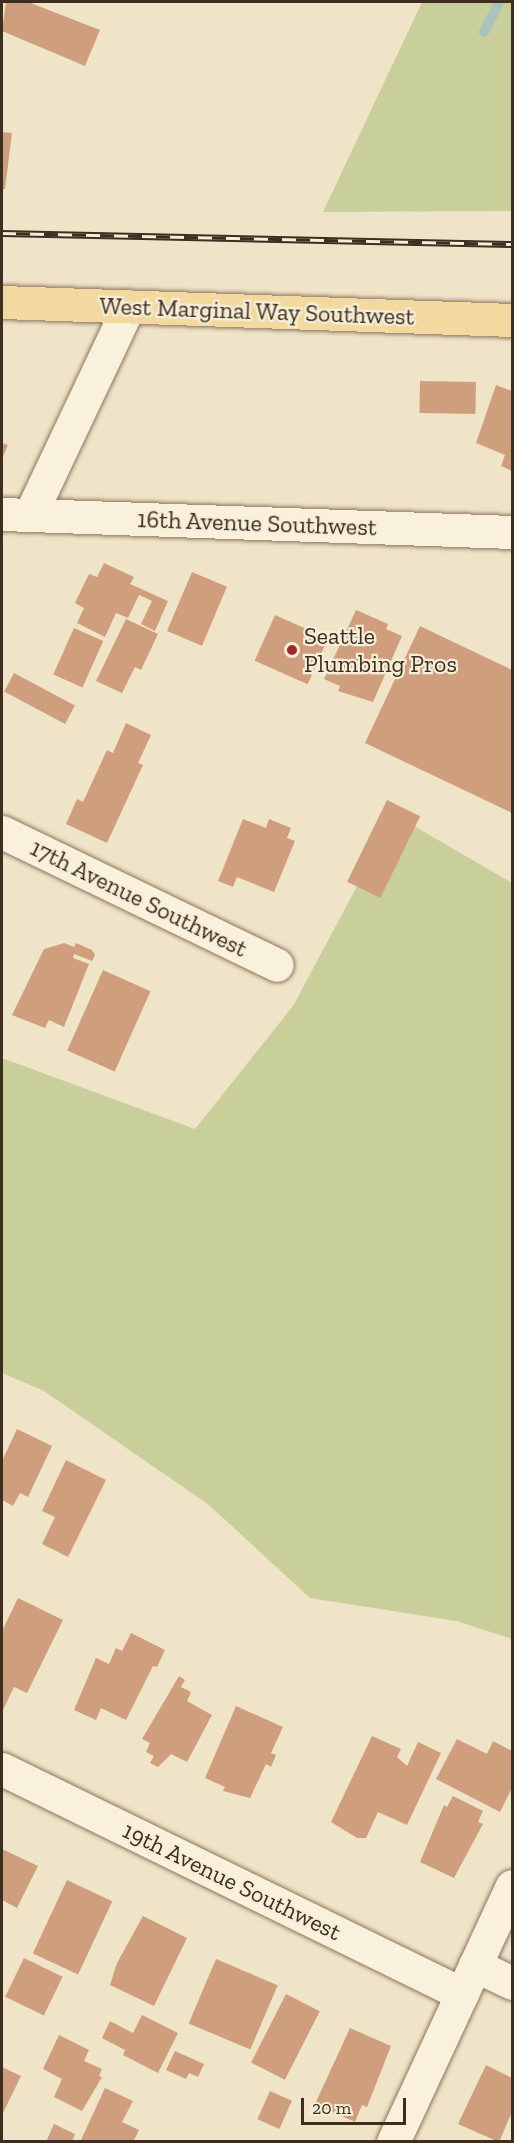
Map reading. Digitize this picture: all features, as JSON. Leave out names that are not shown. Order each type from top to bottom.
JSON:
[{"type":"main road","name":"West Marginal Way Southwest","points":[[2,302],[513,320]]},
{"type":"street","points":[[16,514],[129,306]]},
{"type":"street","name":"16th Avenue Southwest","points":[[16,514],[513,532]]},
{"type":"street","name":"17th Avenue Southwest","points":[[2,832],[277,965]]},
{"type":"street","name":"19th Avenue Southwest","points":[[2,1769],[468,1980],[513,1983]]},
{"type":"street","points":[[393,2142],[513,1886]]},
{"type":"green space","points":[[422,2],[512,2],[512,211],[323,212]]},
{"type":"green space","points":[[395,815],[512,883],[512,1639],[456,1621],[310,1598],[209,1505],[44,1391],[2,1373],[2,1058],[195,1129],[293,1006]]},
{"type":"building","points":[[6,2],[28,2],[100,30],[85,66],[2,31]]},
{"type":"building","points":[[2,132],[12,133],[5,189],[2,189]]},
{"type":"building","points":[[420,381],[476,382],[475,414],[419,413]]},
{"type":"building","points":[[496,385],[512,391],[512,471],[501,466],[505,455],[476,443]]},
{"type":"building","points":[[2,443],[8,445],[2,459]]},
{"type":"building","points":[[104,563],[134,577],[130,584],[168,601],[155,631],[141,624],[152,601],[139,595],[128,618],[116,613],[105,637],[77,623],[84,608],[75,603],[89,574],[97,577]]},
{"type":"building","points":[[192,572],[227,587],[202,646],[167,631]]},
{"type":"building","points":[[356,610],[388,624],[386,629],[402,636],[373,702],[338,691],[340,686],[324,679]]},
{"type":"building","name":"Seattle Plumbing Pros","points":[[275,615],[328,639],[308,684],[255,661]]},
{"type":"building","points":[[126,619],[158,634],[141,670],[135,667],[122,693],[96,681]]},
{"type":"building","points":[[420,626],[512,670],[512,813],[365,743]]},
{"type":"building","points":[[74,628],[103,641],[82,688],[53,675]]},
{"type":"building","points":[[14,673],[75,705],[65,724],[4,692]]},
{"type":"building","points":[[126,723],[151,735],[138,763],[143,765],[107,843],[66,824],[77,799],[83,802],[107,750],[113,753]]},
{"type":"building","points":[[387,800],[420,816],[380,898],[347,882]]},
{"type":"building","points":[[243,819],[266,828],[269,819],[291,828],[287,838],[295,841],[274,892],[237,877],[233,887],[218,881]]},
{"type":"building","points":[[64,943],[74,947],[76,943],[92,950],[95,955],[92,961],[74,954],[73,958],[89,964],[64,1027],[49,1020],[45,1028],[12,1015],[44,949]]},
{"type":"building","points":[[103,970],[151,991],[115,1072],[67,1050]]},
{"type":"building","points":[[17,1429],[52,1446],[28,1497],[20,1493],[13,1506],[2,1500],[2,1461]]},
{"type":"building","points":[[66,1460],[106,1480],[68,1557],[42,1544],[55,1517],[42,1511]]},
{"type":"building","points":[[18,1598],[63,1620],[27,1693],[14,1687],[2,1712],[2,1631]]},
{"type":"building","points":[[131,1633],[165,1650],[157,1667],[153,1666],[126,1720],[101,1708],[96,1720],[74,1710],[96,1658],[109,1664],[116,1648],[122,1651]]},
{"type":"building","points":[[179,1676],[185,1680],[181,1687],[191,1692],[187,1701],[212,1715],[187,1762],[171,1754],[158,1767],[150,1763],[154,1756],[146,1752],[150,1743],[142,1739]]},
{"type":"building","points":[[236,1706],[283,1727],[271,1753],[276,1755],[271,1767],[266,1764],[250,1798],[223,1791],[225,1787],[205,1778]]},
{"type":"building","points":[[372,1736],[401,1749],[397,1757],[407,1766],[418,1742],[441,1753],[407,1825],[378,1812],[366,1838],[357,1838],[331,1822]]},
{"type":"building","points":[[457,1739],[487,1754],[493,1741],[512,1751],[512,1788],[500,1812],[436,1779]]},
{"type":"building","points":[[453,1796],[483,1811],[478,1822],[483,1824],[454,1878],[420,1862],[444,1805],[447,1807]]},
{"type":"building","points":[[2,1849],[38,1866],[17,1908],[2,1900]]},
{"type":"building","points":[[67,1880],[112,1901],[78,1975],[33,1953]]},
{"type":"building","points":[[143,1916],[187,1938],[154,2006],[110,1985],[117,1963]]},
{"type":"building","points":[[24,1958],[63,1977],[44,2015],[5,1997]]},
{"type":"building","points":[[216,1959],[278,1985],[250,2050],[189,2023]]},
{"type":"building","points":[[286,1994],[320,2011],[285,2080],[251,2063]]},
{"type":"building","points":[[142,2015],[178,2033],[158,2073],[123,2055],[125,2050],[102,2038],[110,2021],[133,2033]]},
{"type":"building","points":[[350,2028],[391,2046],[367,2107],[362,2105],[355,2122],[315,2104]]},
{"type":"building","points":[[59,2035],[89,2050],[84,2061],[102,2069],[99,2076],[102,2077],[82,2111],[54,2097],[62,2079],[43,2069]]},
{"type":"building","points":[[175,2051],[204,2064],[198,2077],[189,2073],[186,2079],[166,2070]]},
{"type":"building","points":[[486,2065],[512,2078],[512,2112],[499,2142],[458,2124]]},
{"type":"building","points":[[2,2067],[21,2076],[2,2115]]},
{"type":"building","points":[[105,2088],[133,2101],[122,2122],[139,2130],[133,2142],[80,2142]]},
{"type":"building","points":[[270,2091],[292,2101],[279,2129],[257,2119]]},
{"type":"building","points":[[54,2124],[75,2134],[72,2142],[46,2142]]},
{"type":"waterway","points":[[484,32],[499,2]]},
{"type":"railway","points":[[2,233],[512,244]]},
{"type":"place","name":"Seattle Plumbing Pros","points":[[292,650]]}]
